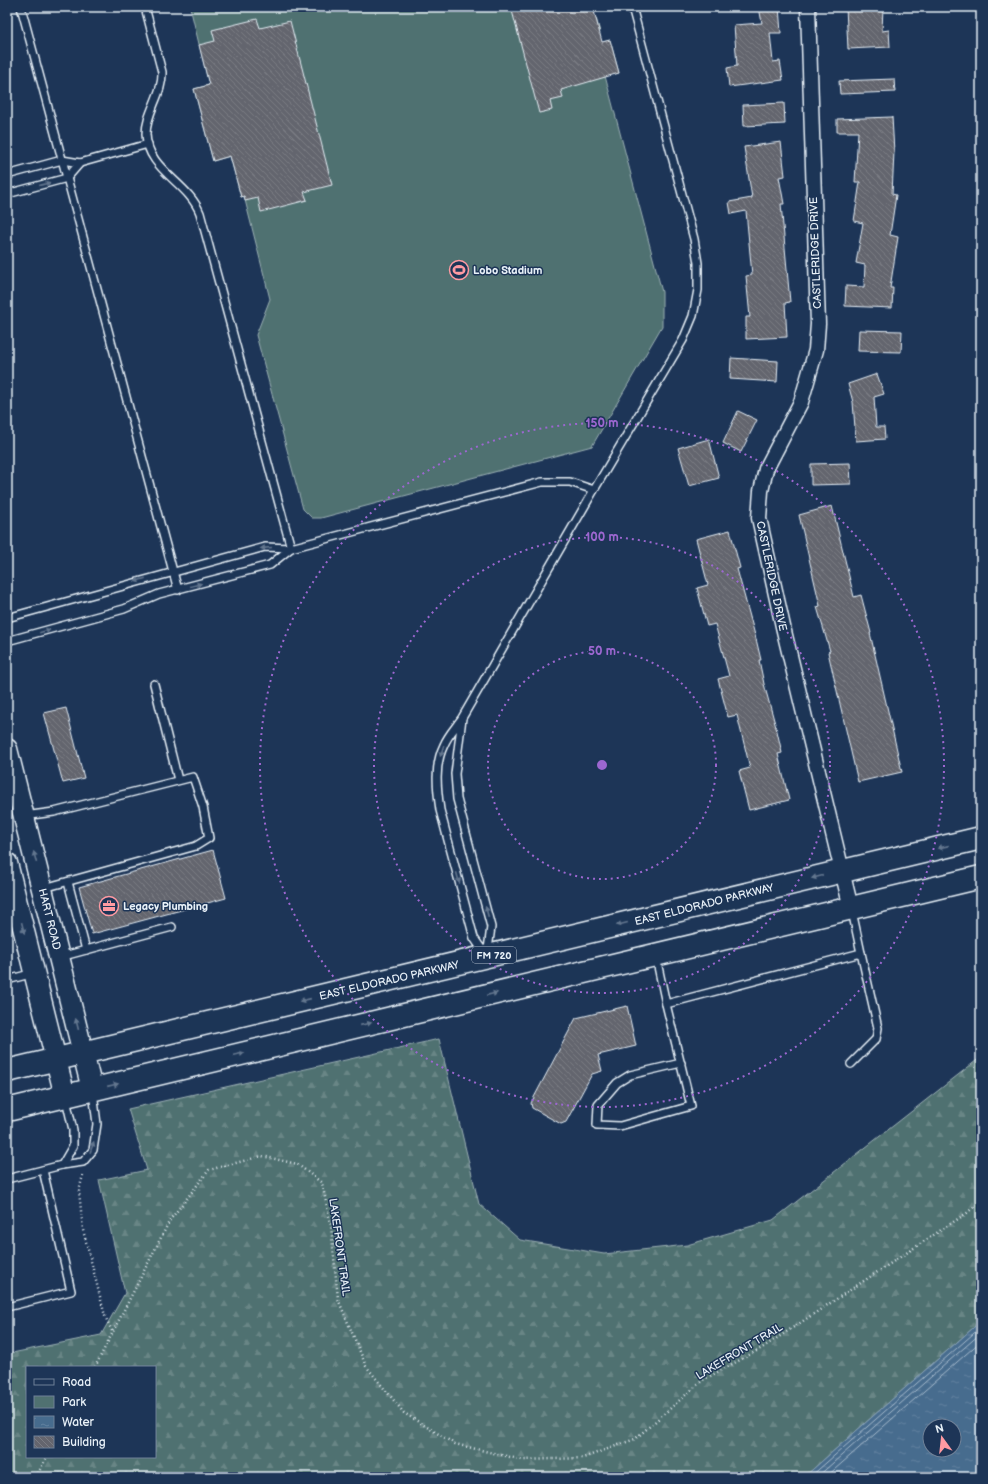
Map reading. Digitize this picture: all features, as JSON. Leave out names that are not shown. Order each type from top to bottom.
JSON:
[{"type":"main road","name":"EAST ELDORADO PARKWAY","points":[[7,1071],[981,838]]},
{"type":"main road","points":[[7,1110],[981,877]]},
{"type":"street","name":"CASTLERIDGE DRIVE","points":[[808,7],[818,324],[816,350],[801,402],[766,469],[761,491],[759,518],[784,631],[851,908]]},
{"type":"street","name":"HART ROAD","points":[[7,749],[16,818],[42,889],[84,1052],[92,1089]]},
{"type":"street","points":[[7,863],[65,1096]]},
{"type":"lane","points":[[21,7],[178,590]]},
{"type":"lane","points":[[145,7],[162,72],[162,80],[146,129],[148,144],[159,166],[187,191],[196,202],[200,213],[291,548]]},
{"type":"lane","points":[[487,957],[474,938],[440,810],[438,791],[439,757],[444,744],[462,718],[594,490],[684,340],[693,316],[698,283],[698,263],[694,239],[632,7]]},
{"type":"lane","points":[[7,175],[62,160],[80,163],[148,144]]},
{"type":"lane","points":[[7,194],[67,178],[80,163]]},
{"type":"lane","points":[[7,618],[173,571],[265,547],[291,548],[542,482],[570,482],[594,490]]},
{"type":"lane","points":[[7,641],[111,613],[159,594],[270,565],[291,548]]},
{"type":"lane","points":[[154,684],[178,780]]},
{"type":"lane","points":[[462,718],[456,774],[457,799],[491,927],[487,957]]},
{"type":"lane","points":[[16,818],[54,812],[193,777],[203,807],[209,838],[196,846],[42,889]]},
{"type":"lane","points":[[68,882],[86,950]]},
{"type":"lane","points":[[851,908],[878,1028],[876,1039],[852,1064]]},
{"type":"lane","points":[[60,957],[172,927]]},
{"type":"lane","points":[[666,1004],[861,953]]},
{"type":"lane","points":[[656,955],[666,1004],[681,1062],[691,1106],[620,1126],[597,1126],[598,1105],[617,1083],[630,1075],[681,1062]]},
{"type":"lane","points":[[7,980],[34,973]]},
{"type":"lane","points":[[7,1179],[62,1165],[83,1162],[93,1150],[97,1124],[92,1089]]},
{"type":"lane","points":[[62,1165],[73,1146],[73,1130],[65,1096]]},
{"type":"lane","points":[[7,1307],[72,1291],[43,1170]]},
{"type":"path","name":"LAKEFRONT TRAIL","points":[[95,1366],[170,1220],[208,1170],[262,1156],[297,1164],[322,1183],[331,1226],[338,1299],[366,1366],[404,1413],[455,1444],[523,1460],[584,1458],[635,1439],[702,1380],[762,1348],[967,1213],[981,1201]]},
{"type":"path","points":[[83,1176],[79,1191],[83,1230],[105,1316],[112,1331]]},
{"type":"path","points":[[36,1477],[46,1458]]},
{"type":"green space","name":"Lobo Stadium","points":[[190,7],[601,7],[587,11],[589,20],[596,18],[600,32],[593,34],[596,44],[610,40],[619,73],[605,76],[662,292],[662,326],[592,446],[321,518],[312,518],[303,509],[256,335],[270,299],[244,196],[241,197],[230,156],[213,161],[194,89],[209,85]]},
{"type":"green space","points":[[439,1039],[479,1204],[520,1240],[604,1254],[687,1245],[773,1220],[981,1057],[981,1321],[804,1477],[7,1477],[7,1354],[101,1335],[125,1293],[99,1180],[147,1170],[128,1109]]},
{"type":"water","points":[[981,1321],[981,1477],[804,1477]]},
{"type":"building","points":[[511,7],[593,7],[602,42],[610,40],[619,73],[561,90],[563,98],[550,101],[552,110],[539,113]]},
{"type":"building","points":[[759,7],[779,7],[781,33],[770,33],[773,62],[780,61],[783,80],[729,87],[727,68],[737,66],[734,25],[762,23]]},
{"type":"building","points":[[846,7],[883,7],[882,31],[889,30],[890,47],[848,49]]},
{"type":"building","points":[[257,19],[260,28],[290,21],[332,185],[304,192],[307,200],[261,212],[258,198],[245,201],[244,196],[241,197],[230,156],[213,161],[194,89],[209,85],[199,45],[215,41],[212,30]]},
{"type":"building","points":[[894,79],[895,92],[840,94],[839,81]]},
{"type":"building","points":[[784,103],[785,124],[744,126],[743,105]]},
{"type":"building","points":[[892,117],[894,152],[892,194],[896,195],[890,235],[898,237],[890,288],[893,288],[892,308],[845,306],[846,286],[864,287],[865,265],[856,263],[863,223],[854,221],[860,182],[855,182],[858,132],[837,132],[837,119]]},
{"type":"building","points":[[781,142],[785,176],[779,177],[784,204],[781,204],[790,302],[785,303],[787,337],[746,339],[746,317],[750,317],[746,276],[752,275],[746,211],[731,214],[729,202],[752,198],[744,147]]},
{"type":"building","points":[[859,330],[902,331],[901,352],[858,351]]},
{"type":"building","points":[[731,358],[778,361],[777,382],[730,379]]},
{"type":"building","points":[[877,374],[884,394],[874,397],[876,427],[884,427],[885,439],[856,441],[853,402],[848,384]]},
{"type":"building","points":[[738,411],[757,420],[741,452],[723,443]]},
{"type":"building","points":[[709,439],[719,478],[689,486],[678,448]]},
{"type":"building","points":[[850,463],[851,484],[811,485],[811,464]]},
{"type":"building","points":[[832,506],[854,597],[861,595],[871,633],[902,772],[858,782],[828,652],[830,651],[817,607],[820,606],[799,515]]},
{"type":"building","points":[[730,530],[740,568],[737,569],[756,639],[761,660],[759,660],[764,684],[782,753],[778,754],[789,800],[749,810],[739,771],[750,768],[737,715],[728,717],[718,679],[729,676],[715,624],[707,626],[697,588],[708,585],[696,539]]},
{"type":"building","points":[[66,708],[84,778],[63,783],[44,713]]},
{"type":"building","points":[[213,850],[226,898],[92,934],[79,887]]},
{"type":"building","points":[[627,1006],[636,1046],[598,1055],[602,1071],[592,1074],[566,1122],[561,1124],[532,1108],[531,1103],[576,1018]]},
{"type":"place","name":"Lobo Stadium","points":[[459,270]]},
{"type":"place","name":"Legacy Plumbing","points":[[109,906]]}]
